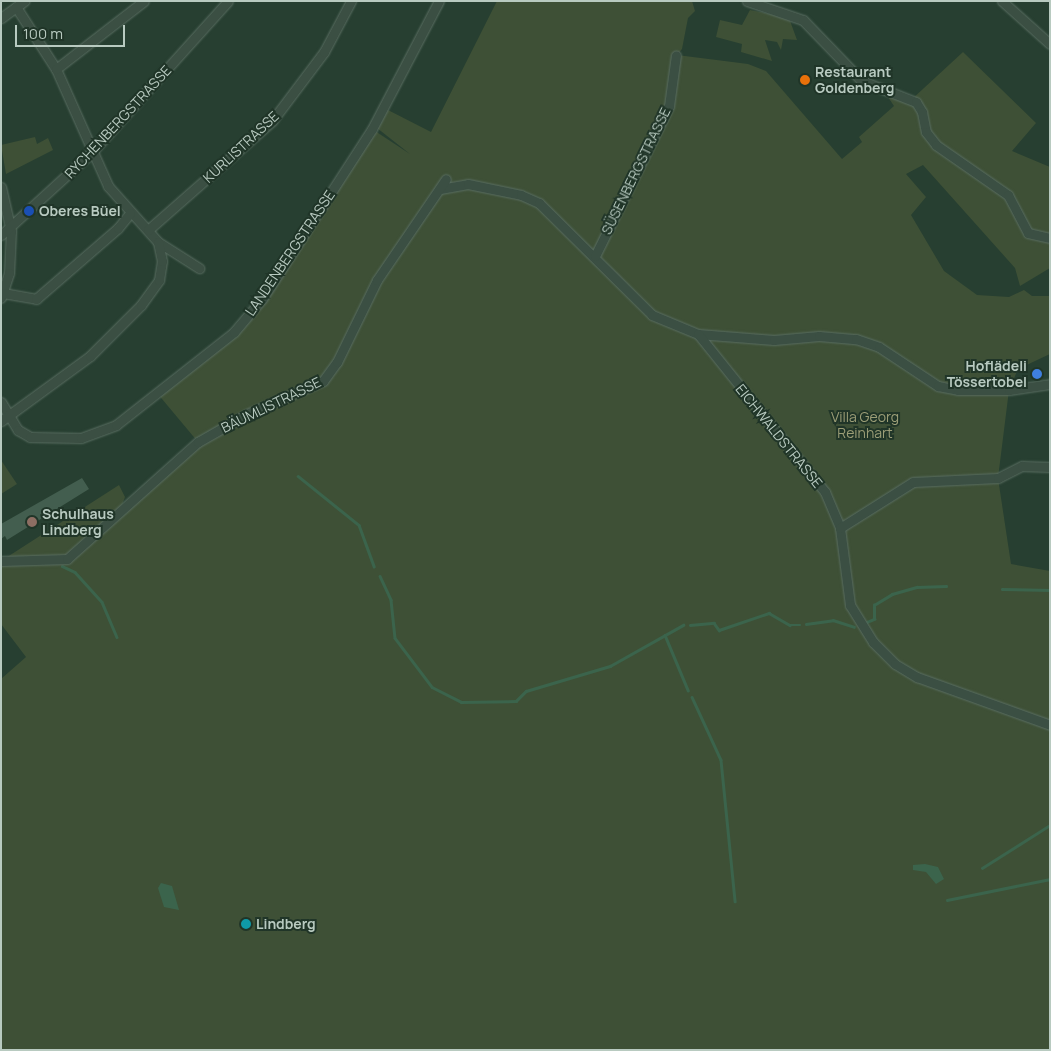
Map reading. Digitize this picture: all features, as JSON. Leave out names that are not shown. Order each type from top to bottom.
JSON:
[{"type":"street","points":[[56,70],[144,1]]},
{"type":"street","name":"RYCHENBERGSTRASSE","points":[[1,235],[92,152],[228,1]]},
{"type":"street","name":"KURLISTRASSE","points":[[148,230],[272,121],[324,52],[351,1]]},
{"type":"street","name":"LANDENBERGSTRASSE","points":[[1,402],[18,430],[30,437],[60,440],[101,432],[116,425],[234,332],[262,299],[372,129],[439,1]]},
{"type":"street","points":[[747,1],[803,20],[862,82],[916,102],[922,112],[926,132],[936,145],[1008,196],[1028,233],[1050,238]]},
{"type":"street","points":[[1002,1],[1050,44]]},
{"type":"street","points":[[1,18],[20,4],[56,70],[108,186],[130,213],[158,242],[199,268]]},
{"type":"street","name":"SÜSENBERGSTRASSE","points":[[595,256],[669,106],[676,55]]},
{"type":"street","name":"BÄUMLISTRASSE","points":[[1,561],[67,559],[198,442],[247,414],[323,381],[337,362],[378,280],[446,179]]},
{"type":"street","points":[[440,189],[468,184],[521,194],[539,203],[595,256],[622,289],[652,315],[698,334],[774,340],[819,336],[856,339],[879,347],[938,386],[958,390],[1008,390],[1050,384]]},
{"type":"street","points":[[1,187],[11,227],[2,296],[36,299],[118,228],[130,213]]},
{"type":"street","points":[[1,421],[90,356],[147,298],[161,271],[158,242]]},
{"type":"street","name":"EICHWALDSTRASSE","points":[[698,334],[825,492],[840,528],[850,605],[873,642],[895,664],[917,677],[1050,725]]},
{"type":"street","points":[[840,528],[913,482],[998,478],[1022,466],[1050,467]]},
{"type":"green space","name":"Lindberg","points":[[497,1],[692,1],[695,11],[688,18],[682,49],[677,55],[748,64],[766,71],[842,159],[862,142],[859,137],[894,106],[884,91],[911,100],[963,52],[1036,123],[1012,151],[1050,167],[1050,268],[1020,286],[1015,268],[923,165],[906,174],[926,197],[911,215],[944,271],[977,295],[1009,297],[1024,290],[1032,296],[1050,296],[1050,354],[1018,369],[1009,390],[998,478],[1011,564],[1050,571],[1050,1050],[1,1050],[1,679],[26,657],[1,624],[1,561],[119,485],[125,497],[122,505],[198,442],[157,393],[257,307],[372,129],[410,154],[377,128],[386,109],[431,132]]},
{"type":"green space","points":[[750,10],[789,18],[797,40],[783,39],[781,50],[777,42],[765,40],[772,61],[741,52],[742,44],[716,37],[720,20],[742,25]]},
{"type":"green space","points":[[35,137],[37,144],[48,138],[53,150],[6,174],[1,145]]},
{"type":"green space","points":[[1,460],[17,484],[1,494]]},
{"type":"shaded area","points":[[925,864],[938,867],[944,879],[936,884],[926,872],[913,870],[913,865]]},
{"type":"shaded area","points":[[161,883],[172,886],[179,910],[164,907],[158,888]]},
{"type":"building","name":"Schulhaus Lindberg","points":[[82,478],[89,489],[7,540],[5,536],[1,539],[1,524]]},
{"type":"waterway","points":[[298,476],[359,525],[374,566]]},
{"type":"waterway","points":[[62,566],[75,572],[102,602],[117,637]]},
{"type":"waterway","points":[[380,576],[391,600],[395,638],[432,687],[461,702],[516,701],[526,691],[610,666],[683,625]]},
{"type":"waterway","points":[[867,622],[874,619],[874,605],[892,594],[917,587],[946,586]]},
{"type":"waterway","points":[[1002,589],[1050,590]]},
{"type":"waterway","points":[[690,625],[714,623],[719,630],[769,613],[790,625],[800,625]]},
{"type":"waterway","points":[[806,624],[833,620],[854,627]]},
{"type":"waterway","points":[[665,635],[688,690]]},
{"type":"waterway","points":[[692,697],[721,760],[735,901]]},
{"type":"waterway","points":[[982,868],[1050,825]]},
{"type":"waterway","points":[[947,900],[1050,879]]},
{"type":"place","name":"Restaurant Goldenberg","points":[[805,80]]},
{"type":"place","name":"Oberes Büel","points":[[29,211]]},
{"type":"place","name":"Hoflädeli Tössertobel","points":[[1037,374]]},
{"type":"place","name":"Schulhaus Lindberg","points":[[32,522]]},
{"type":"place","name":"Lindberg","points":[[246,924]]},
{"type":"park label","name":"Villa Georg Reinhart","points":[[865,426]]}]
